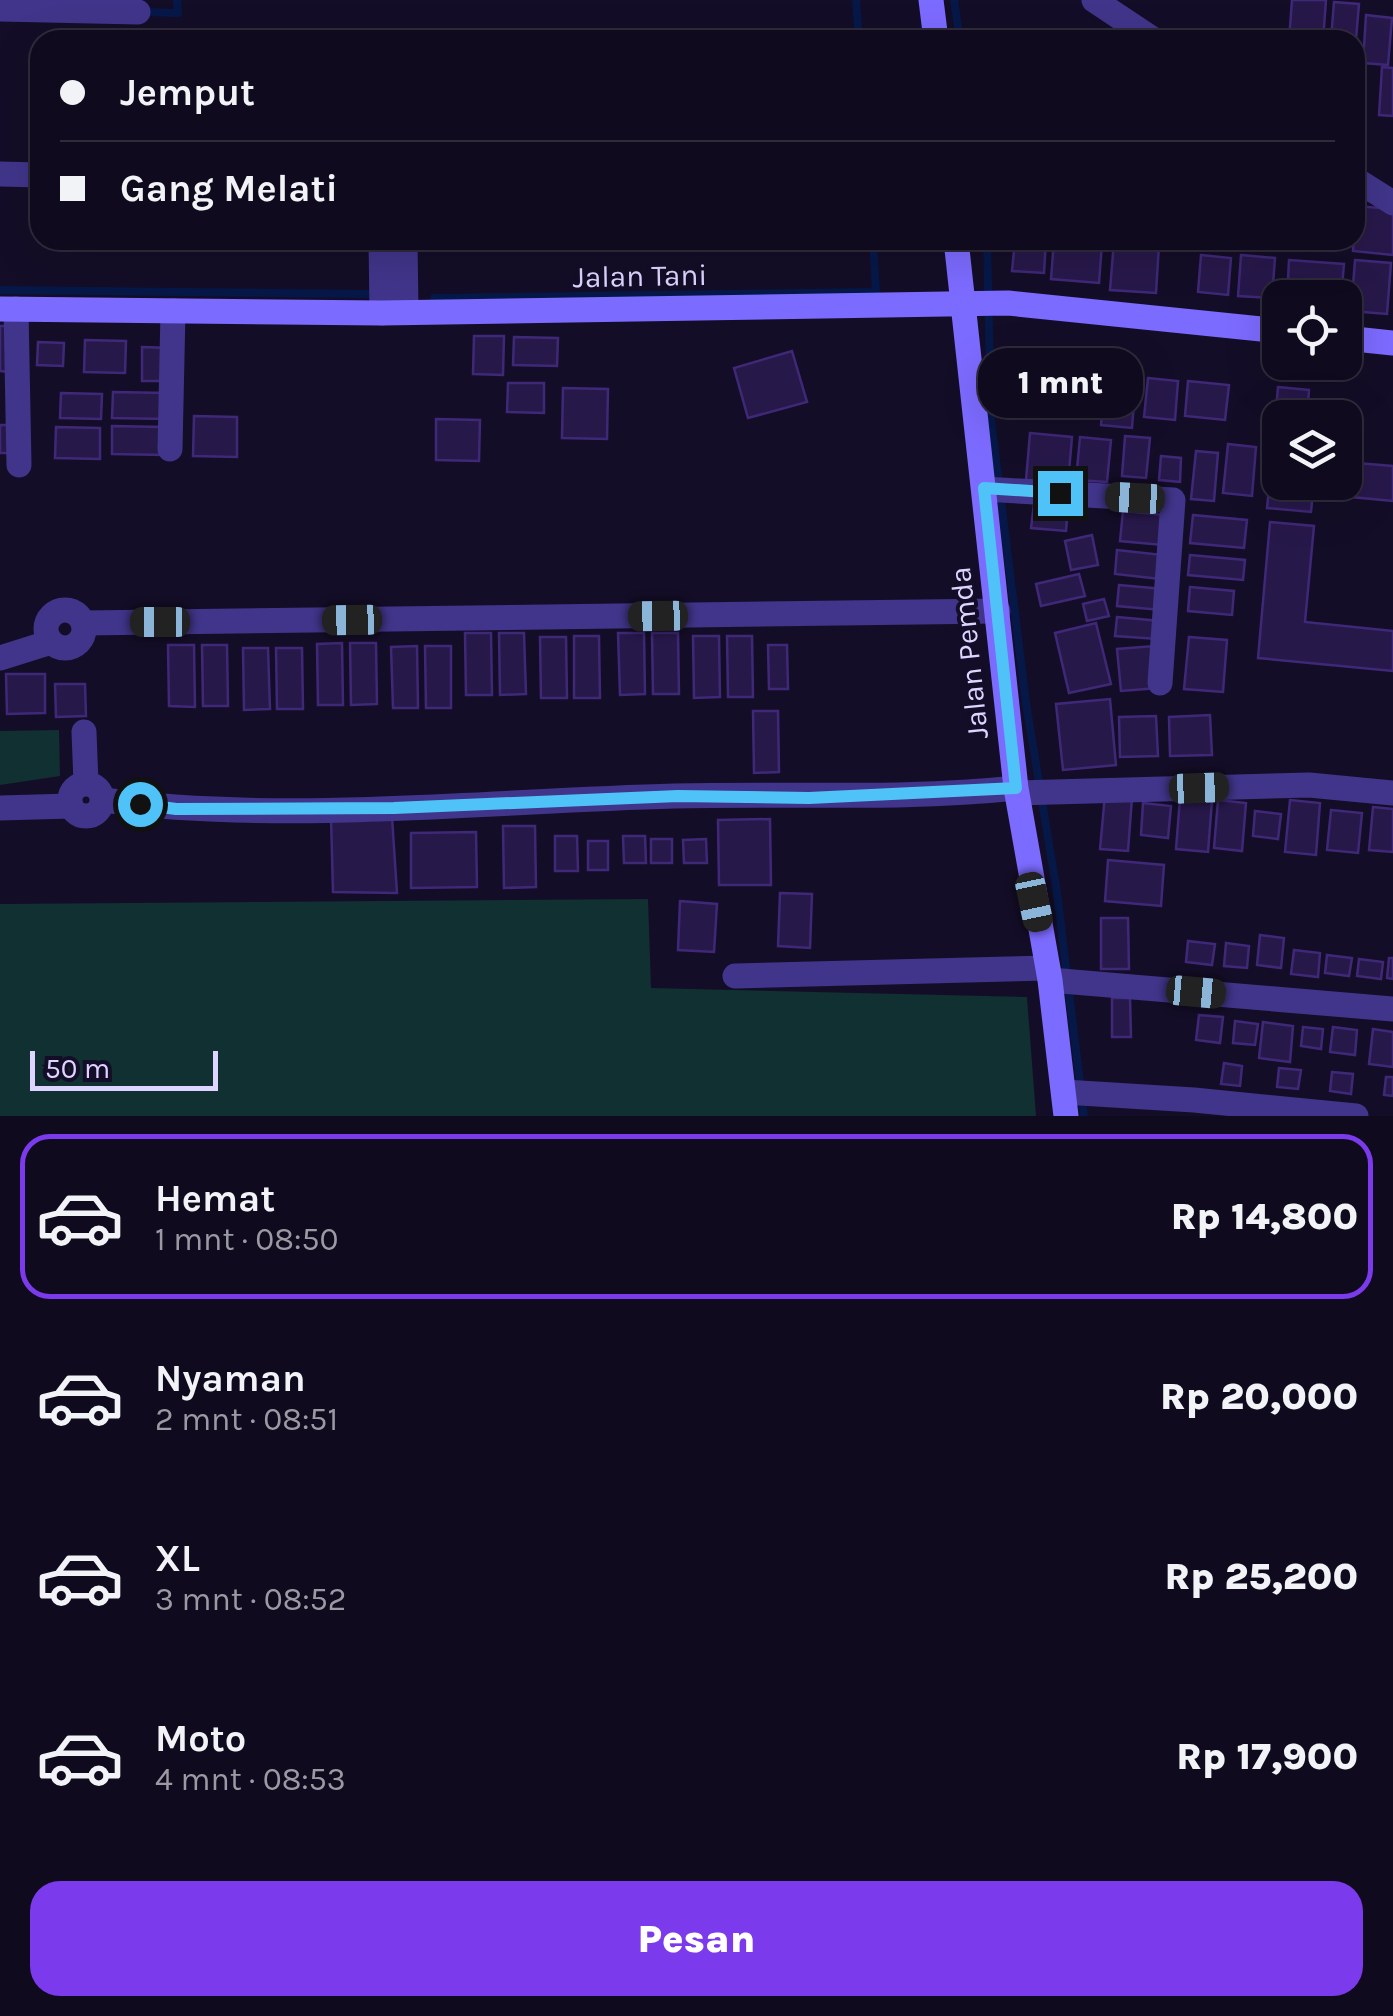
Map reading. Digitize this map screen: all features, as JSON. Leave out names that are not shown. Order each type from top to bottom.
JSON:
[{"type":"street","points":[[931,0],[935,30]]},
{"type":"street","points":[[1094,0],[1139,30]]},
{"type":"street","points":[[0,9],[138,12]]},
{"type":"street","points":[[0,174],[30,175]]},
{"type":"street","points":[[1365,185],[1393,203]]},
{"type":"street","points":[[384,250],[393,274],[394,312]]},
{"type":"street","points":[[393,274],[401,250]]},
{"type":"street","name":"Jalan Pemda","points":[[958,250],[970,304],[998,611],[1074,1098]]},
{"type":"street","name":"Jalan Tani","points":[[8,309],[394,312],[1008,303],[1262,329]]},
{"type":"street","points":[[8,309],[19,465]]},
{"type":"street","points":[[170,450],[173,312]]},
{"type":"street","points":[[1362,340],[1393,343]]},
{"type":"street","points":[[984,488],[1173,500],[1160,683]]},
{"type":"street","points":[[0,658],[51,642],[46,630],[56,613],[68,610],[83,623],[998,611]]},
{"type":"street","points":[[84,732],[95,791]]},
{"type":"street","points":[[0,808],[71,806],[75,788],[176,809],[394,808],[678,796],[809,798],[1309,785],[1393,793]]},
{"type":"street","points":[[735,976],[1058,978],[1393,1009]]},
{"type":"street","points":[[1074,1098],[1356,1116]]},
{"type":"green space","points":[[59,730],[60,776],[0,785],[0,731]]},
{"type":"green space","points":[[648,899],[651,988],[1027,997],[1036,1116],[0,1116],[0,904]]},
{"type":"building","points":[[1292,0],[1326,0],[1324,30],[1290,30]]},
{"type":"building","points":[[1334,2],[1359,4],[1357,30],[1332,30]]},
{"type":"building","points":[[1366,15],[1392,18],[1388,65],[1365,63]]},
{"type":"building","points":[[1382,67],[1393,68],[1393,116],[1379,115]]},
{"type":"building","points":[[1365,207],[1393,209],[1393,255],[1353,251],[1365,250]]},
{"type":"building","points":[[1014,250],[1045,250],[1044,273],[1012,271]]},
{"type":"building","points":[[1053,250],[1102,250],[1099,283],[1051,279]]},
{"type":"building","points":[[1113,250],[1159,250],[1156,293],[1110,290]]},
{"type":"building","points":[[1201,255],[1231,258],[1228,295],[1198,292]]},
{"type":"building","points":[[1241,255],[1275,258],[1273,280],[1262,280],[1262,297],[1238,296]]},
{"type":"building","points":[[1289,260],[1344,264],[1343,280],[1288,280]]},
{"type":"building","points":[[1355,260],[1391,263],[1387,314],[1362,312],[1362,280],[1353,280]]},
{"type":"building","points":[[0,326],[11,326],[10,372],[0,371]]},
{"type":"building","points":[[474,336],[504,336],[503,375],[473,374]]},
{"type":"building","points":[[514,337],[558,338],[557,366],[513,365]]},
{"type":"building","points":[[85,340],[126,341],[125,373],[84,372]]},
{"type":"building","points":[[38,342],[64,343],[63,366],[37,365]]},
{"type":"building","points":[[142,347],[171,348],[170,381],[142,381]]},
{"type":"building","points":[[792,351],[807,402],[748,418],[734,368]]},
{"type":"building","points":[[1105,375],[1136,379],[1132,428],[1101,425]]},
{"type":"building","points":[[1148,378],[1178,381],[1175,420],[1144,417]]},
{"type":"building","points":[[1188,381],[1229,385],[1225,420],[1185,416]]},
{"type":"building","points":[[508,383],[544,383],[544,413],[507,412]]},
{"type":"building","points":[[1278,387],[1309,390],[1308,400],[1277,400]]},
{"type":"building","points":[[563,388],[608,389],[607,439],[562,438]]},
{"type":"building","points":[[113,392],[167,393],[166,419],[112,418]]},
{"type":"building","points":[[61,393],[102,394],[101,419],[60,418]]},
{"type":"building","points":[[194,416],[237,417],[237,457],[193,456]]},
{"type":"building","points":[[436,419],[480,420],[479,461],[436,460]]},
{"type":"building","points":[[0,425],[13,425],[12,453],[0,453]]},
{"type":"building","points":[[112,426],[164,427],[164,455],[112,454]]},
{"type":"building","points":[[56,427],[100,428],[100,459],[55,458]]},
{"type":"building","points":[[1030,433],[1072,437],[1068,484],[1026,480]]},
{"type":"building","points":[[1125,436],[1150,438],[1146,478],[1122,476]]},
{"type":"building","points":[[1080,437],[1111,440],[1107,482],[1076,480]]},
{"type":"building","points":[[1228,444],[1256,447],[1252,496],[1223,493]]},
{"type":"building","points":[[1196,451],[1218,453],[1214,501],[1191,499]]},
{"type":"building","points":[[1161,456],[1181,458],[1180,482],[1159,480]]},
{"type":"building","points":[[1362,463],[1393,466],[1393,501],[1362,498]]},
{"type":"building","points":[[1268,500],[1312,500],[1311,512],[1267,508]]},
{"type":"building","points":[[1034,504],[1068,507],[1066,531],[1031,528]]},
{"type":"building","points":[[1123,511],[1164,515],[1162,545],[1120,541]]},
{"type":"building","points":[[1193,515],[1247,520],[1244,548],[1190,543]]},
{"type":"building","points":[[1270,522],[1314,526],[1305,622],[1393,631],[1393,671],[1258,658]]},
{"type":"building","points":[[1092,535],[1098,565],[1071,570],[1065,541]]},
{"type":"building","points":[[1117,550],[1163,555],[1161,579],[1115,574]]},
{"type":"building","points":[[1190,555],[1245,560],[1243,580],[1188,575]]},
{"type":"building","points":[[1079,574],[1085,596],[1041,606],[1036,584]]},
{"type":"building","points":[[1119,585],[1163,589],[1161,610],[1117,606]]},
{"type":"building","points":[[1190,587],[1234,591],[1232,615],[1188,611]]},
{"type":"building","points":[[1104,599],[1109,616],[1087,621],[1083,604]]},
{"type":"building","points":[[1117,617],[1160,621],[1158,639],[1115,636]]},
{"type":"building","points":[[1096,623],[1111,684],[1069,693],[1055,633]]},
{"type":"building","points":[[465,633],[491,633],[492,695],[466,695]]},
{"type":"building","points":[[499,633],[524,633],[526,694],[500,695]]},
{"type":"building","points":[[618,633],[644,633],[645,694],[620,695]]},
{"type":"building","points":[[652,633],[678,633],[679,694],[653,694]]},
{"type":"building","points":[[574,636],[599,636],[600,698],[574,698]]},
{"type":"building","points":[[693,636],[719,636],[720,697],[694,698]]},
{"type":"building","points":[[727,636],[752,636],[753,697],[728,697]]},
{"type":"building","points":[[540,637],[566,637],[567,698],[541,698]]},
{"type":"building","points":[[1189,637],[1227,640],[1223,692],[1184,689]]},
{"type":"building","points":[[342,643],[343,705],[318,705],[317,644]]},
{"type":"building","points":[[350,643],[376,643],[377,704],[351,705]]},
{"type":"building","points":[[168,645],[194,645],[195,707],[169,706]]},
{"type":"building","points":[[202,645],[227,645],[228,706],[203,706]]},
{"type":"building","points":[[768,645],[787,645],[788,689],[769,689]]},
{"type":"building","points":[[417,646],[418,708],[393,708],[391,647]]},
{"type":"building","points":[[425,646],[451,646],[451,708],[426,708]]},
{"type":"building","points":[[1154,646],[1158,688],[1121,691],[1117,649]]},
{"type":"building","points":[[243,648],[268,648],[270,709],[244,710]]},
{"type":"building","points":[[276,648],[302,648],[303,709],[277,709]]},
{"type":"building","points":[[6,674],[45,674],[45,713],[7,714]]},
{"type":"building","points":[[55,684],[85,684],[86,716],[56,717]]},
{"type":"building","points":[[1110,699],[1116,765],[1063,770],[1056,704]]},
{"type":"building","points":[[753,711],[778,711],[779,772],[754,773]]},
{"type":"building","points":[[1210,715],[1212,755],[1170,756],[1169,717]]},
{"type":"building","points":[[1156,716],[1158,756],[1120,757],[1119,717]]},
{"type":"building","points":[[1105,795],[1132,798],[1128,851],[1100,849]]},
{"type":"building","points":[[1180,798],[1212,801],[1208,852],[1176,849]]},
{"type":"building","points":[[1218,800],[1246,803],[1242,851],[1214,848]]},
{"type":"building","points":[[1290,800],[1320,803],[1316,855],[1285,852]]},
{"type":"building","points":[[1143,803],[1171,806],[1168,838],[1141,835]]},
{"type":"building","points":[[1373,807],[1393,809],[1393,852],[1369,850]]},
{"type":"building","points":[[1331,810],[1362,813],[1358,853],[1327,850]]},
{"type":"building","points":[[1255,811],[1281,814],[1278,839],[1253,836]]},
{"type":"building","points":[[331,817],[392,817],[397,893],[333,892]]},
{"type":"building","points":[[770,819],[771,885],[719,885],[718,820]]},
{"type":"building","points":[[503,826],[535,826],[536,887],[504,888]]},
{"type":"building","points":[[476,832],[477,887],[411,888],[411,833]]},
{"type":"building","points":[[555,836],[577,836],[578,871],[555,871]]},
{"type":"building","points":[[623,836],[645,836],[646,863],[624,863]]},
{"type":"building","points":[[651,839],[672,839],[672,863],[651,863]]},
{"type":"building","points":[[706,839],[707,863],[684,863],[683,840]]},
{"type":"building","points":[[588,841],[608,841],[608,870],[588,870]]},
{"type":"building","points":[[1108,860],[1164,865],[1161,906],[1105,901]]},
{"type":"building","points":[[780,893],[812,894],[810,948],[778,946]]},
{"type":"building","points":[[680,901],[717,904],[714,952],[678,950]]},
{"type":"building","points":[[1101,918],[1128,918],[1129,969],[1101,969]]},
{"type":"building","points":[[1260,935],[1284,938],[1281,968],[1257,965]]},
{"type":"building","points":[[1188,941],[1215,944],[1212,965],[1186,962]]},
{"type":"building","points":[[1226,943],[1249,946],[1247,968],[1224,966]]},
{"type":"building","points":[[1294,950],[1320,953],[1318,977],[1291,974]]},
{"type":"building","points":[[1327,955],[1352,958],[1349,976],[1325,973]]},
{"type":"building","points":[[1389,958],[1393,958],[1393,979],[1387,978]]},
{"type":"building","points":[[1359,959],[1383,962],[1381,979],[1357,976]]},
{"type":"building","points":[[1112,998],[1130,998],[1131,1037],[1112,1037]]},
{"type":"building","points":[[1199,1015],[1223,1017],[1220,1043],[1196,1040]]},
{"type":"building","points":[[1235,1021],[1258,1024],[1255,1045],[1233,1043]]},
{"type":"building","points":[[1263,1022],[1293,1026],[1290,1062],[1259,1058]]},
{"type":"building","points":[[1303,1027],[1323,1029],[1321,1049],[1301,1046]]},
{"type":"building","points":[[1333,1027],[1357,1030],[1355,1055],[1330,1052]]},
{"type":"building","points":[[1373,1029],[1393,1032],[1393,1067],[1369,1064]]},
{"type":"building","points":[[1224,1063],[1242,1066],[1240,1086],[1221,1084]]},
{"type":"building","points":[[1279,1068],[1301,1070],[1298,1089],[1277,1087]]},
{"type":"building","points":[[1332,1072],[1353,1074],[1351,1094],[1330,1091]]},
{"type":"building","points":[[1386,1077],[1393,1077],[1393,1096],[1384,1095]]},
{"type":"waterway","points":[[145,12],[178,13],[177,0]]},
{"type":"waterway","points":[[856,0],[858,30]]},
{"type":"waterway","points":[[954,0],[958,30]]},
{"type":"waterway","points":[[434,298],[876,292],[874,250]]},
{"type":"waterway","points":[[987,250],[991,420],[1084,1116]]},
{"type":"waterway","points":[[0,290],[371,294]]},
{"type":"route","points":[[140,804],[176,809],[394,808],[678,796],[809,798],[1016,788],[984,488],[1060,493]]}]
